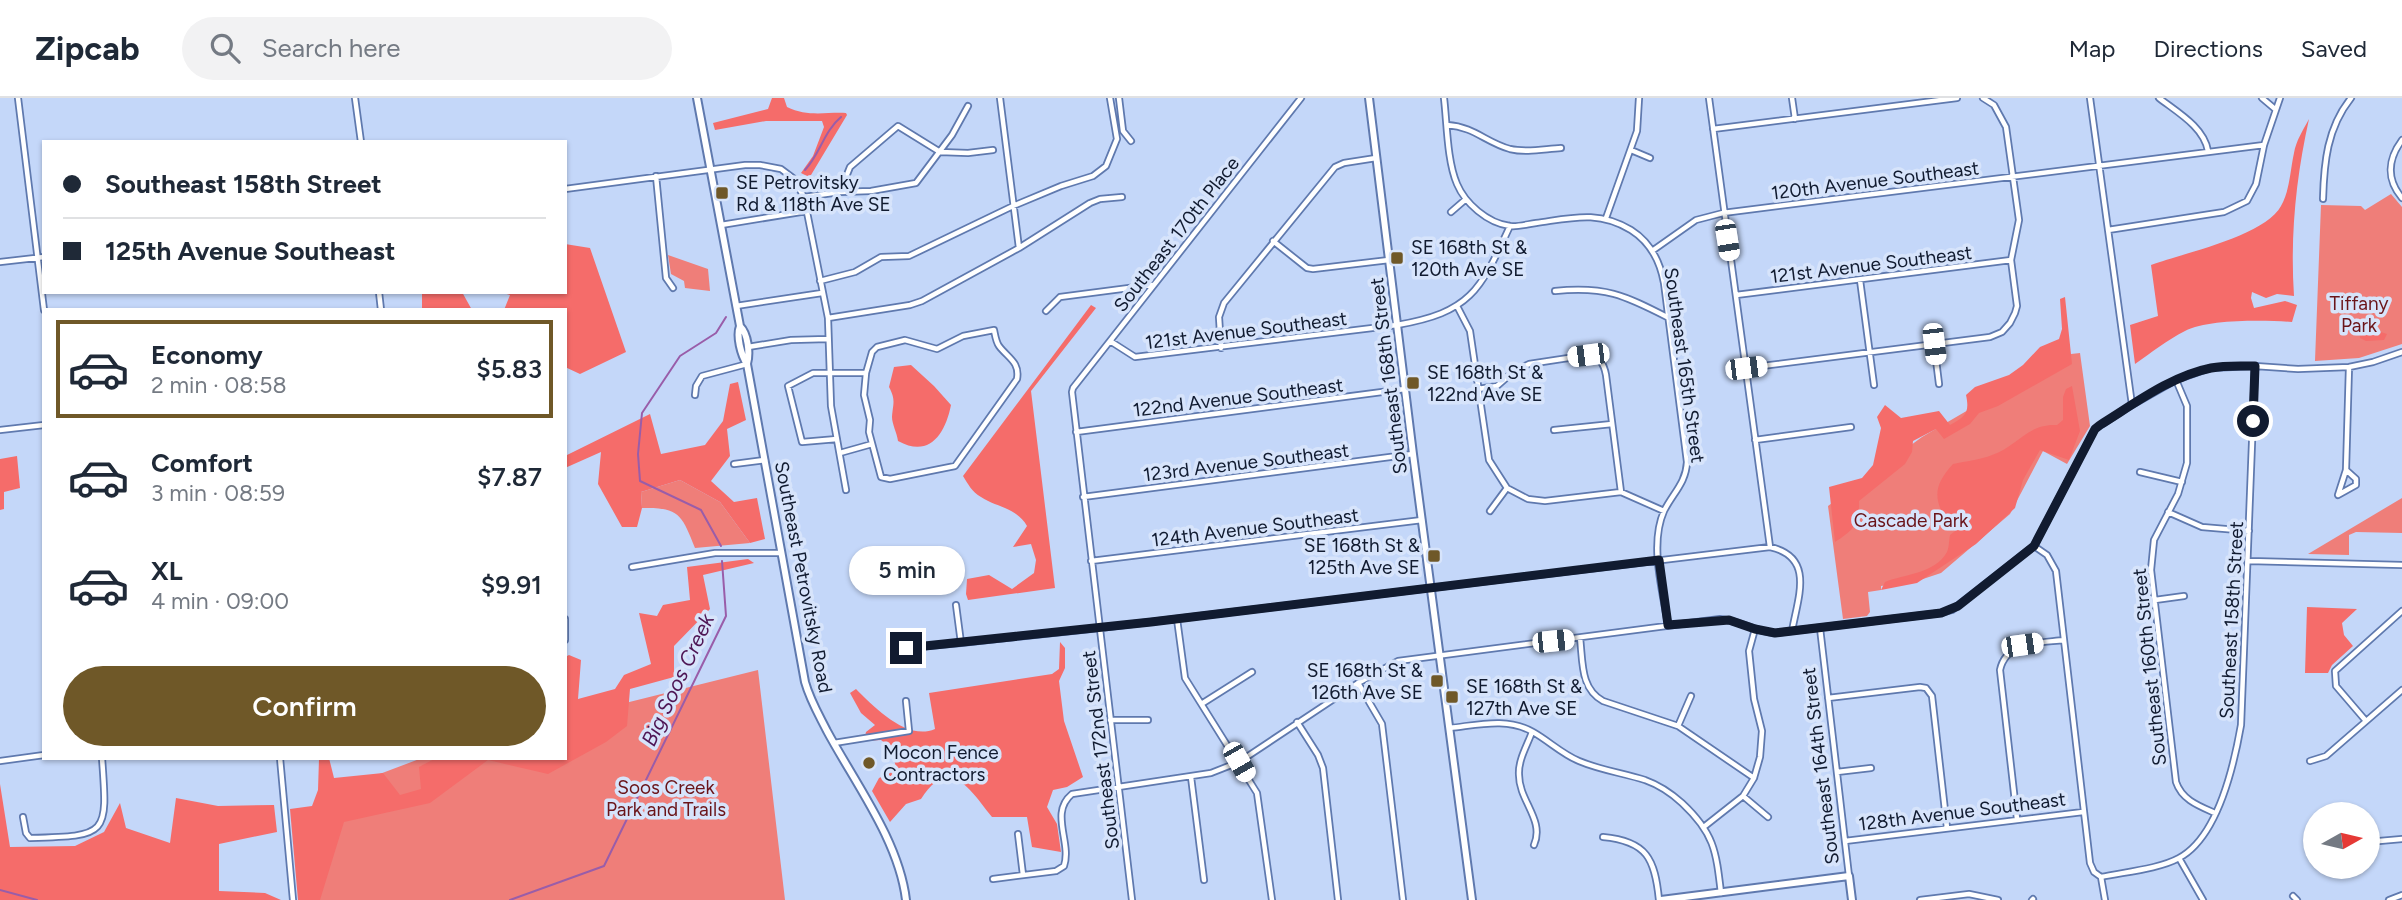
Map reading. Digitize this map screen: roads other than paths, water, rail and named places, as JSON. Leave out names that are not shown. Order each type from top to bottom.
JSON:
[{"type":"street","points":[[18,98],[42,275]]},
{"type":"street","points":[[355,98],[361,140]]},
{"type":"street","name":"Southeast Petrovitsky Road","points":[[697,98],[740,326],[738,331],[741,349],[747,364]]},
{"type":"street","points":[[1000,98],[1018,248]]},
{"type":"street","points":[[820,281],[855,272],[881,257],[909,256],[1013,206],[1094,176],[1106,166],[1117,139],[1111,98]]},
{"type":"street","points":[[1119,98],[1123,131],[1130,141]]},
{"type":"street","name":"Southeast 170th Place","points":[[1073,388],[1301,98]]},
{"type":"street","name":"Southeast 168th Street","points":[[1369,98],[1472,900]]},
{"type":"street","points":[[1444,98],[1454,176],[1466,199],[1487,217],[1510,226],[1578,218],[1605,218],[1638,235],[1652,251]]},
{"type":"street","points":[[1605,218],[1637,131],[1639,98]]},
{"type":"street","points":[[1709,98],[1770,547]]},
{"type":"street","points":[[1793,98],[1795,119]]},
{"type":"street","points":[[1713,129],[1957,98]]},
{"type":"street","points":[[1746,368],[1990,337],[2001,332],[2010,323],[2017,306],[2011,260],[2019,220],[2006,127],[1994,105],[1983,98]]},
{"type":"street","points":[[2090,98],[2132,405]]},
{"type":"street","points":[[2159,98],[2193,125],[2205,141],[2208,151]]},
{"type":"street","points":[[2262,98],[2275,108]]},
{"type":"street","points":[[2108,230],[2224,212],[2247,201],[2256,184],[2264,145],[2280,98]]},
{"type":"street","points":[[2323,199],[2324,165],[2331,135],[2339,114],[2351,98]]},
{"type":"street","points":[[804,197],[871,191],[916,183],[940,152],[968,106]]},
{"type":"street","points":[[1447,125],[1468,127],[1511,149],[1523,151],[1561,148]]},
{"type":"street","points":[[840,192],[850,167],[898,126],[940,152],[993,150]]},
{"type":"street","points":[[2402,140],[2392,156],[2389,171],[2402,198]]},
{"type":"street","name":"120th Avenue Southeast","points":[[1652,251],[1696,220],[1723,213],[2264,145]]},
{"type":"street","points":[[1631,150],[1650,158]]},
{"type":"street","points":[[1221,348],[1219,317],[1224,303],[1273,241],[1335,167],[1376,158]]},
{"type":"street","points":[[567,189],[745,165],[771,166],[781,169],[793,178],[804,197],[828,318],[831,406],[846,490]]},
{"type":"street","points":[[656,177],[666,278],[673,288]]},
{"type":"street","points":[[828,318],[922,301],[1018,248],[1090,203],[1122,197]]},
{"type":"street","points":[[1451,212],[1466,199]]},
{"type":"street","points":[[721,225],[807,212]]},
{"type":"street","name":"121st Avenue Southeast","points":[[1110,341],[1135,357],[1397,326],[1433,318],[1457,306],[1481,284],[1510,226]]},
{"type":"street","points":[[1273,241],[1307,268],[1313,269],[1389,260]]},
{"type":"street","name":"Southeast 165th Street","points":[[1652,251],[1662,274],[1687,462],[1683,483],[1664,511],[1659,530],[1659,560],[1668,625]]},
{"type":"street","points":[[0,262],[41,257]]},
{"type":"street","name":"121st Avenue Southeast","points":[[1735,295],[2011,260]]},
{"type":"street","points":[[1860,280],[1874,385]]},
{"type":"street","points":[[1046,311],[1060,297],[1153,285]]},
{"type":"street","points":[[1555,291],[1585,288],[1608,291],[1630,298],[1668,317]]},
{"type":"street","points":[[736,306],[822,293]]},
{"type":"street","points":[[1457,306],[1470,331],[1489,460],[1507,488],[1528,499],[1545,501],[1622,492],[1664,511]]},
{"type":"street","name":"Southeast Petrovitsky Road","points":[[740,326],[744,330],[748,348],[747,364],[805,682],[833,743],[887,838],[902,877],[906,900]]},
{"type":"street","points":[[994,330],[997,344],[1016,365],[1017,379],[955,466],[890,479],[881,477],[869,432],[870,420],[864,395],[866,373],[872,352],[877,347],[905,340],[937,349],[963,336],[994,330]]},
{"type":"street","points":[[748,348],[791,340],[828,339]]},
{"type":"street","points":[[1934,344],[1939,384]]},
{"type":"street","points":[[993,879],[1056,871],[1064,866],[1067,856],[1061,813],[1067,797],[1079,791],[1211,773],[1239,762],[1358,683],[1398,661],[1668,625],[1729,620],[1775,633],[1951,610],[2034,546],[2095,429],[2132,405],[2176,380],[2210,368],[2349,367],[2402,352]]},
{"type":"street","points":[[1478,389],[1497,386],[1520,368],[1537,362],[1588,355],[1603,363],[1622,492]]},
{"type":"street","points":[[695,395],[696,386],[702,376],[747,364]]},
{"type":"street","name":"Southeast 158th Street","points":[[2179,858],[2192,848],[2206,831],[2216,813],[2235,756],[2241,725],[2255,366]]},
{"type":"street","points":[[2346,470],[2356,479],[2356,485],[2338,495],[2346,470],[2349,367]]},
{"type":"street","points":[[837,439],[802,442],[788,386],[813,373],[866,373]]},
{"type":"street","name":"Southeast 160th Street","points":[[2176,380],[2188,411],[2188,447],[2182,482],[2154,541],[2151,555],[2155,600],[2178,787],[2194,804],[2216,813]]},
{"type":"street","name":"Southeast 172nd Street","points":[[1073,388],[1071,397],[1132,900]]},
{"type":"street","name":"122nd Avenue Southeast","points":[[1076,432],[1405,389]]},
{"type":"street","points":[[1554,430],[1612,424]]},
{"type":"street","points":[[0,430],[42,425]]},
{"type":"street","points":[[1755,440],[1851,427]]},
{"type":"street","points":[[840,453],[872,444]]},
{"type":"street","name":"123rd Avenue Southeast","points":[[1083,497],[1413,454]]},
{"type":"street","points":[[734,464],[765,460]]},
{"type":"street","points":[[2140,472],[2182,482]]},
{"type":"street","points":[[1490,511],[1507,488]]},
{"type":"street","points":[[2168,512],[2202,527],[2249,531]]},
{"type":"street","name":"124th Avenue Southeast","points":[[1091,561],[1422,520]]},
{"type":"street","points":[[2034,546],[2047,555],[2056,571],[2090,863],[2094,872],[2101,877],[2105,900]]},
{"type":"street","points":[[892,647],[961,643],[1100,628],[1770,547],[1784,550],[1791,555],[1799,570],[1800,584],[1792,631]]},
{"type":"street","points":[[632,566],[715,553],[781,553]]},
{"type":"street","points":[[2249,561],[2402,565]]},
{"type":"street","points":[[2155,600],[2184,596]]},
{"type":"street","points":[[956,605],[961,643]]},
{"type":"street","points":[[2367,721],[2336,686],[2335,671],[2402,611]]},
{"type":"street","points":[[1177,619],[1183,671],[1239,762],[1259,802],[1272,900]]},
{"type":"street","name":"Southeast 164th Street","points":[[1820,628],[1852,900]]},
{"type":"street","points":[[1705,826],[1743,796],[1754,778],[1762,741],[1749,651],[1755,629]]},
{"type":"street","points":[[1580,638],[1585,681],[1592,694],[1603,701],[1678,726],[1754,778]]},
{"type":"street","points":[[2017,819],[2000,670],[2005,657],[2022,645],[2064,640]]},
{"type":"street","points":[[1202,704],[1252,672]]},
{"type":"street","points":[[1358,683],[1382,724],[1403,900]]},
{"type":"street","points":[[1828,698],[1920,687],[1929,691],[1932,696],[1947,828]]},
{"type":"street","points":[[2310,761],[2326,756],[2402,690]]},
{"type":"street","points":[[1678,726],[1691,696]]},
{"type":"street","points":[[833,743],[909,731],[906,701]]},
{"type":"street","points":[[1110,720],[1148,720]]},
{"type":"street","points":[[1297,722],[1323,768],[1338,900]]},
{"type":"street","points":[[1450,728],[1497,722],[1517,725],[1575,760],[1659,786],[1678,799],[1705,826],[1713,844],[1721,892]]},
{"type":"street","points":[[1532,732],[1521,758],[1519,776],[1523,794],[1538,827],[1534,845]]},
{"type":"street","points":[[0,761],[42,755]]},
{"type":"street","points":[[23,817],[26,833],[30,838],[82,835],[96,829],[102,820],[105,805],[102,760]]},
{"type":"street","points":[[280,760],[293,900]]},
{"type":"street","points":[[1837,772],[1871,768]]},
{"type":"street","points":[[1191,777],[1203,880]]},
{"type":"street","points":[[1743,796],[1768,817]]},
{"type":"street","name":"128th Avenue Southeast","points":[[1845,841],[2083,813]]},
{"type":"street","points":[[1018,834],[1023,875]]},
{"type":"street","points":[[1603,837],[1627,841],[1646,855],[1656,871],[1660,900],[1849,876]]},
{"type":"street","points":[[2380,841],[2402,839]]},
{"type":"street","points":[[2101,877],[2179,858],[2203,900]]},
{"type":"street","points":[[1920,900],[1969,894],[1998,900]]},
{"type":"street","points":[[2389,900],[2402,895]]},
{"type":"waterway","name":"Big Soos Creek","points":[[805,170],[830,129],[841,117]]},
{"type":"waterway","name":"Big Soos Creek","points":[[721,546],[701,510],[640,481],[638,454],[642,413],[680,356],[716,333],[726,317]]},
{"type":"waterway","name":"Big Soos Creek","points":[[510,900],[604,866],[726,616],[722,561]]},
{"type":"waterway","name":"Big Soos Creek","points":[[0,890],[37,900]]},
{"type":"place","name":"SE Petrovitsky Rd & 118th Ave SE","points":[[722,193]]},
{"type":"place","name":"SE 168th St & 120th Ave SE","points":[[1397,258]]},
{"type":"place","name":"SE 168th St & 122nd Ave SE","points":[[1413,383]]},
{"type":"place","name":"SE 168th St & 125th Ave SE","points":[[1434,556]]},
{"type":"place","name":"SE 168th St & 126th Ave SE","points":[[1437,681]]},
{"type":"place","name":"SE 168th St & 127th Ave SE","points":[[1452,697]]},
{"type":"place","name":"Mocon Fence Contractors","points":[[869,763]]},
{"type":"park label","name":"Tiffany Park","points":[[2359,314]]},
{"type":"park label","name":"Cascade Park","points":[[1911,520]]},
{"type":"park label","name":"Soos Creek Park and Trails","points":[[666,798]]}]
